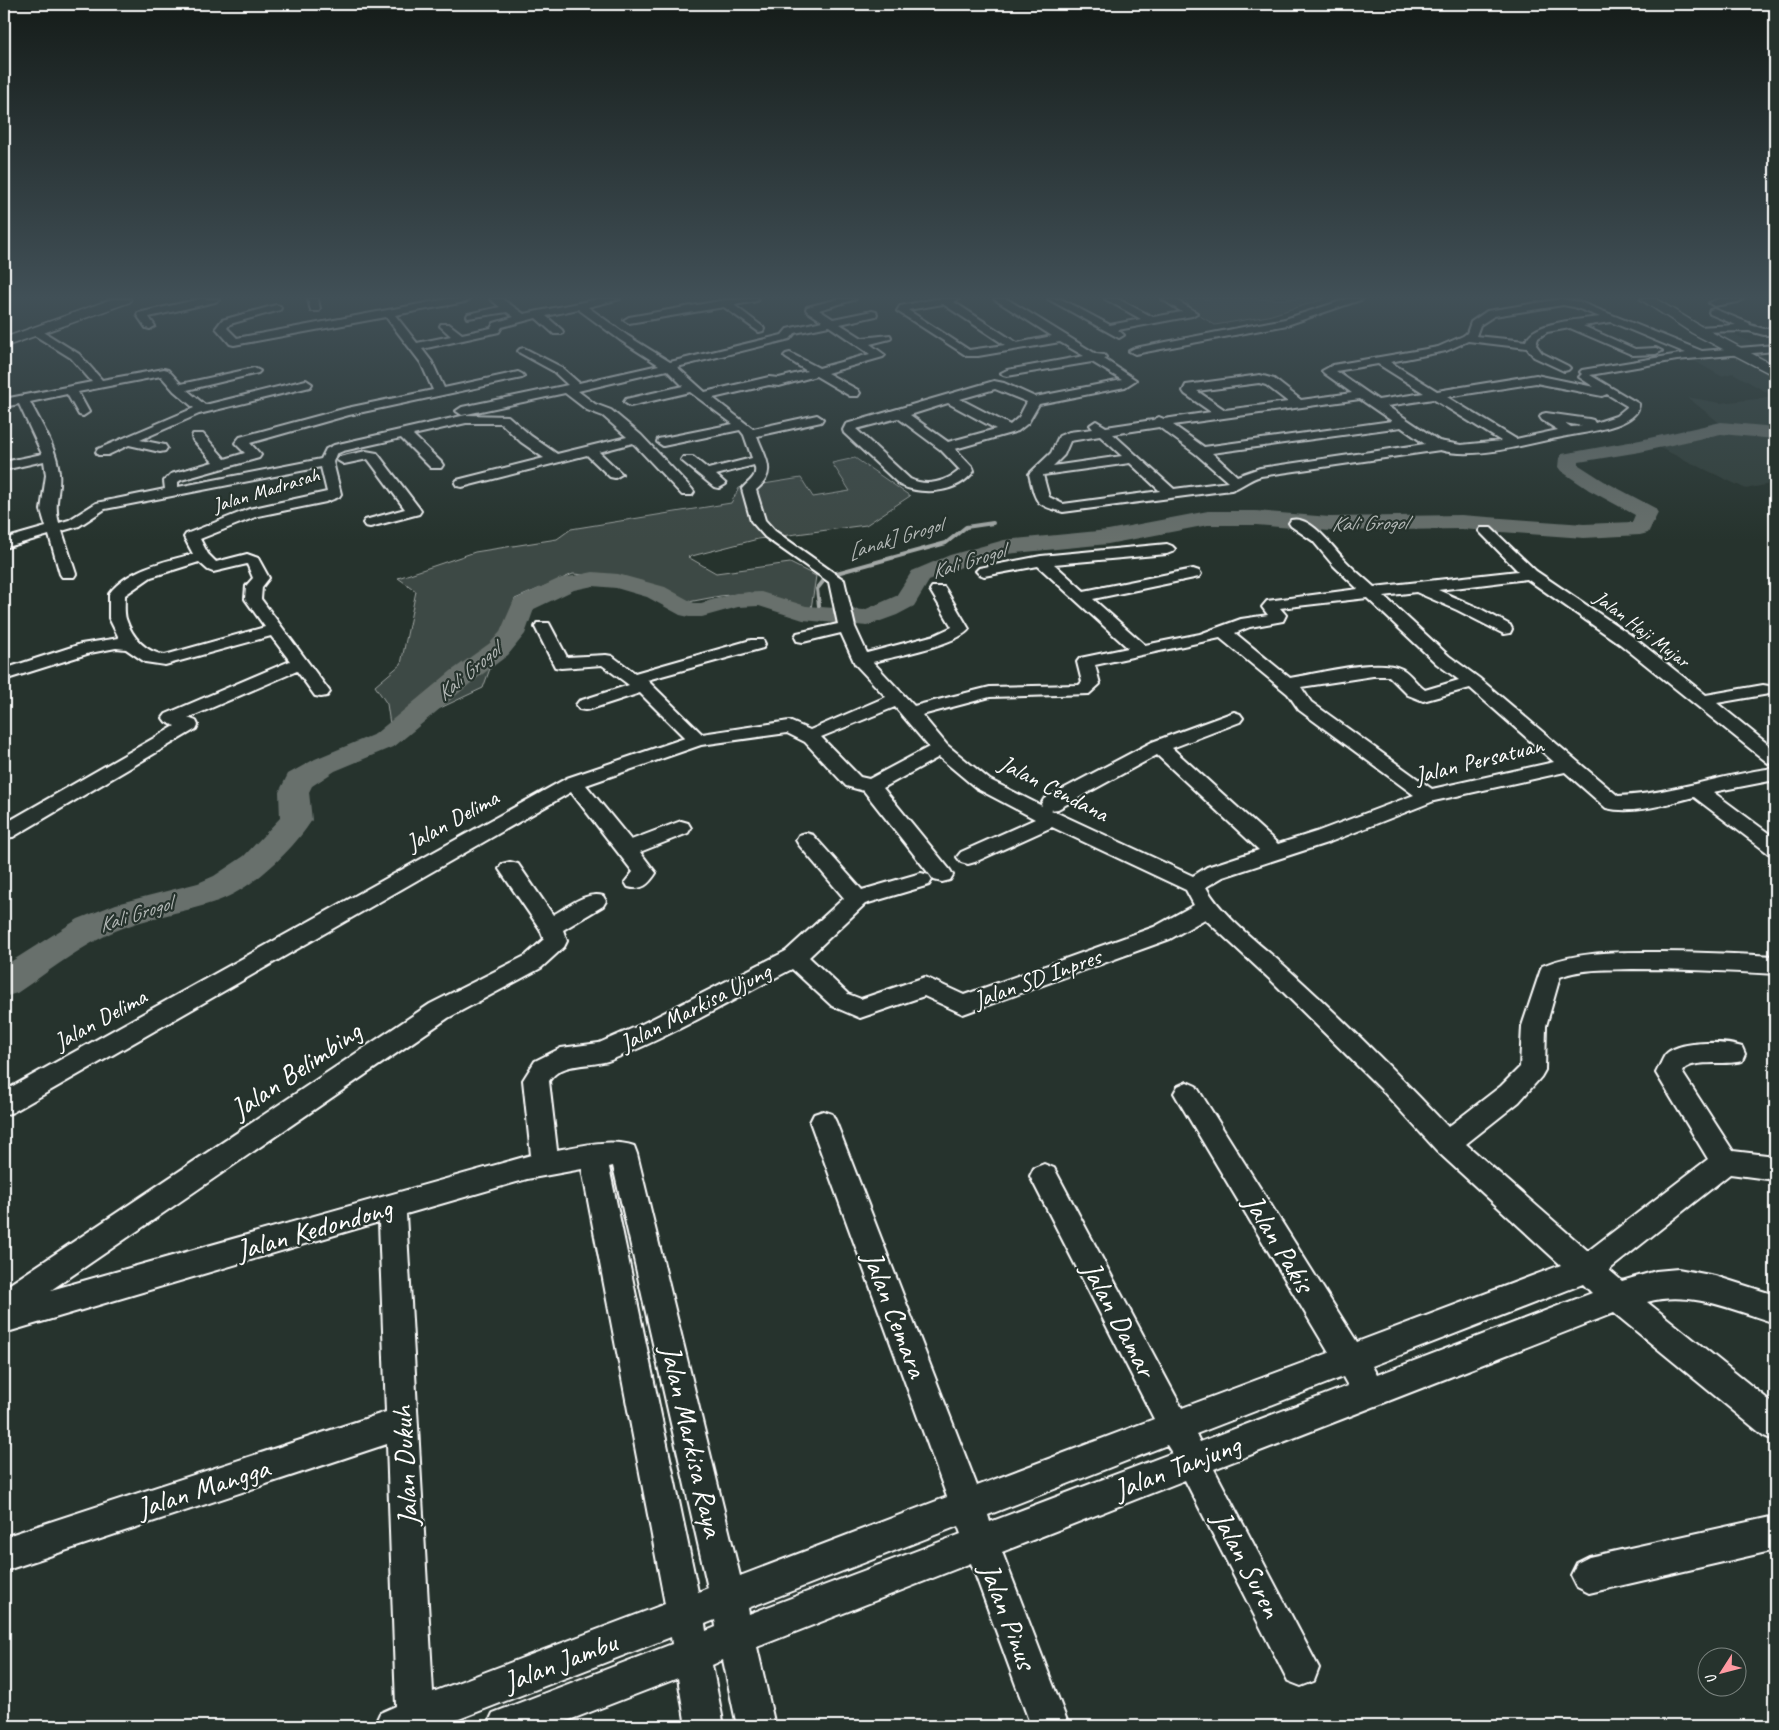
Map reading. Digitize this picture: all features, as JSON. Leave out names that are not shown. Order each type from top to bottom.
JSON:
[{"type":"street","points":[[95,380],[100,385]]},
{"type":"street","points":[[4,404],[126,380]]},
{"type":"street","points":[[171,380],[203,409]]},
{"type":"street","points":[[178,388],[215,380]]},
{"type":"street","points":[[435,380],[442,393],[464,415],[504,419],[526,439],[555,459]]},
{"type":"street","points":[[172,492],[171,481],[176,477],[254,455],[242,443],[245,440],[346,422],[442,393],[501,380]]},
{"type":"street","points":[[566,380],[591,407],[608,414],[636,438],[687,492]]},
{"type":"street","points":[[326,463],[330,452],[339,448],[464,415],[614,380]]},
{"type":"street","points":[[684,380],[747,430],[763,470],[760,480],[750,489],[758,521],[770,534],[834,577],[838,582],[847,625],[861,660],[940,639],[960,629],[938,590]]},
{"type":"street","points":[[630,402],[787,380]]},
{"type":"street","points":[[830,380],[854,393]]},
{"type":"street","points":[[900,414],[946,447],[966,468],[964,474],[951,482],[922,488],[913,487],[849,430],[850,427],[855,424],[900,414],[994,385],[1034,401],[1125,383],[1130,380]]},
{"type":"street","points":[[1223,415],[1189,390],[1190,388],[1254,380]]},
{"type":"street","points":[[1262,380],[1270,382],[1299,404]]},
{"type":"street","points":[[1340,380],[1439,446]]},
{"type":"street","points":[[1409,380],[1512,442]]},
{"type":"street","points":[[1376,404],[1532,380]]},
{"type":"street","points":[[1540,380],[1620,395]]},
{"type":"street","points":[[1362,395],[1066,437],[1057,455],[1036,477],[1042,499],[1051,505],[1063,508],[1231,486],[1240,479],[1260,472],[1439,446],[1469,448],[1512,442],[1604,425],[1629,413],[1633,408],[1633,404],[1594,380]]},
{"type":"street","points":[[103,452],[165,423],[203,409],[306,384]]},
{"type":"street","points":[[71,390],[83,412]]},
{"type":"street","points":[[950,399],[1007,430]]},
{"type":"street","points":[[23,400],[50,456],[53,475],[48,510],[68,574]]},
{"type":"street","points":[[946,447],[1019,425],[1029,412],[1034,401]]},
{"type":"street","points":[[1570,432],[1546,418],[1604,425]]},
{"type":"street","points":[[663,442],[817,419]]},
{"type":"street","points":[[339,448],[338,445],[346,422]]},
{"type":"street","points":[[165,423],[182,428]]},
{"type":"street","points":[[378,423],[387,436]]},
{"type":"street","points":[[1201,451],[1403,423]]},
{"type":"street","points":[[1165,424],[1201,451],[1237,483]]},
{"type":"street","points":[[403,432],[436,465]]},
{"type":"street","points":[[1102,432],[1171,494]]},
{"type":"street","points":[[198,437],[224,465]]},
{"type":"street","points":[[462,483],[636,438]]},
{"type":"street","points":[[934,438],[961,442]]},
{"type":"street","points":[[126,441],[160,448]]},
{"type":"street","points":[[589,450],[615,474]]},
{"type":"street","points":[[4,544],[74,523],[101,506],[366,455],[372,456],[414,510],[370,523]]},
{"type":"street","points":[[4,466],[50,456]]},
{"type":"street","points":[[1040,472],[1132,459]]},
{"type":"street","points":[[688,460],[719,484]]},
{"type":"street","points":[[706,474],[758,460]]},
{"type":"street","name":"Jalan Madrasah","points":[[202,556],[191,537],[264,509],[321,499],[334,494],[326,463]]},
{"type":"street","points":[[235,521],[262,517],[267,520],[289,513]]},
{"type":"street","points":[[1296,523],[1318,538],[1338,562],[1443,660],[1473,682],[1569,765]]},
{"type":"street","name":"Jalan Haji Mujar","points":[[1486,531],[1530,574],[1626,640],[1775,759]]},
{"type":"street","points":[[984,571],[1041,561],[1167,549]]},
{"type":"street","points":[[131,645],[117,618],[117,594],[126,585],[143,575],[170,564],[202,556],[213,567],[247,559],[253,561],[261,578],[254,586],[252,599],[321,692]]},
{"type":"street","points":[[1041,561],[1140,651]]},
{"type":"street","points":[[1081,596],[1193,574]]},
{"type":"street","points":[[818,732],[904,706],[990,692],[1083,690],[1092,684],[1086,662],[1204,638],[1246,623],[1277,618],[1278,615],[1270,607],[1273,604],[1530,574]]},
{"type":"street","points":[[1418,587],[1458,604],[1504,629]]},
{"type":"street","points":[[803,637],[847,625]]},
{"type":"street","points":[[543,627],[561,663],[606,660],[638,682],[698,740]]},
{"type":"street","points":[[4,675],[87,648],[116,643],[131,645],[152,658],[165,660],[274,630]]},
{"type":"street","points":[[1222,631],[1287,684],[1305,706],[1429,796]]},
{"type":"street","points":[[586,705],[638,682],[757,644]]},
{"type":"street","name":"Jalan Cendana","points":[[861,660],[904,706],[940,749],[983,784],[1052,811],[1194,885]]},
{"type":"street","points":[[4,827],[6,832],[189,725],[172,718],[301,663]]},
{"type":"street","points":[[1287,684],[1354,672],[1388,670],[1397,673],[1416,694],[1423,696],[1473,682]]},
{"type":"street","points":[[1700,701],[1763,690]]},
{"type":"street","points":[[968,857],[1052,811],[1087,783],[1159,746],[1234,718]]},
{"type":"street","name":"Jalan Delima","points":[[4,1104],[574,782],[698,740],[789,726],[812,738],[853,782],[871,786]]},
{"type":"street","points":[[1159,746],[1274,852]]},
{"type":"street","points":[[871,786],[940,749]]},
{"type":"street","name":"Jalan Persatuan","points":[[1194,885],[1215,872],[1323,837],[1429,796],[1569,765],[1613,802],[1636,803],[1699,791],[1749,776],[1775,774]]},
{"type":"street","points":[[574,782],[645,873],[636,882]]},
{"type":"street","name":"Jalan Markisa Ujung","points":[[545,1163],[536,1080],[544,1068],[561,1058],[602,1053],[647,1033],[794,957],[857,899],[932,877],[871,786]]},
{"type":"street","points":[[1699,791],[1775,848]]},
{"type":"street","points":[[626,850],[681,828]]},
{"type":"street","points":[[806,840],[857,899]]},
{"type":"street","points":[[510,869],[550,927],[595,901]]},
{"type":"street","points":[[1194,885],[1207,908],[1282,977],[1389,1081],[1447,1144],[1618,1296],[1775,1425]]},
{"type":"street","name":"Jalan SD Inpres","points":[[794,957],[840,1000],[860,1009],[925,986],[963,1005],[1162,933],[1207,908]]},
{"type":"street","name":"Jalan Belimbing","points":[[4,1305],[439,1011],[533,962],[556,941],[550,927]]},
{"type":"street","points":[[1447,1144],[1510,1094],[1532,1070],[1534,1026],[1550,972],[1564,966],[1613,962],[1672,960],[1775,964]]},
{"type":"street","points":[[1733,1054],[1687,1054],[1675,1061],[1669,1073],[1725,1162],[1775,1168]]},
{"type":"street","name":"Jalan Pakis","points":[[1188,1093],[1370,1392]]},
{"type":"street","name":"Jalan Cemara","points":[[823,1122],[967,1506]]},
{"type":"street","name":"Jalan Kedondong","points":[[4,1318],[545,1163],[620,1153],[626,1156]]},
{"type":"street","name":"Jalan Markisa Raya","points":[[593,1156],[685,1615],[705,1726]]},
{"type":"street","name":"Jalan Markisa Raya","points":[[626,1156],[756,1726]]},
{"type":"street","name":"Jalan Tanjung","points":[[728,1598],[1588,1269],[1725,1162]]},
{"type":"street","name":"Jalan Damar","points":[[1044,1176],[1193,1461]]},
{"type":"street","name":"Jalan Dukuh","points":[[392,1206],[403,1422],[408,1723]]},
{"type":"street","name":"Jalan Tanjung","points":[[736,1637],[1618,1296],[1677,1283],[1708,1289],[1775,1309]]},
{"type":"street","name":"Jalan Mangga","points":[[4,1554],[403,1422]]},
{"type":"street","name":"Jalan Suren","points":[[1193,1461],[1301,1668]]},
{"type":"street","name":"Jalan Pinus","points":[[967,1506],[1050,1726]]},
{"type":"street","points":[[1589,1576],[1775,1533]]},
{"type":"street","name":"Jalan Jambu","points":[[408,1723],[728,1598]]},
{"type":"street","name":"Jalan Jambu","points":[[506,1726],[736,1637]]},
{"type":"shaded area","points":[[1745,380],[1775,380],[1775,397]]},
{"type":"shaded area","points":[[1687,397],[1720,403],[1775,397],[1775,483],[1746,489],[1658,447],[1731,432]]},
{"type":"shaded area","points":[[855,458],[910,496],[866,525],[758,539],[688,557],[716,573],[790,563],[816,576],[811,609],[749,593],[683,603],[611,577],[573,574],[515,599],[483,688],[391,731],[387,704],[375,686],[401,664],[416,591],[398,578],[475,552],[557,539],[571,529],[731,503],[739,488],[801,478],[813,497],[850,491],[832,463]]},
{"type":"waterway","name":"Kali Grogol","points":[[4,983],[90,928],[128,913],[208,892],[226,884],[255,864],[296,820],[294,792],[299,781],[325,765],[385,740],[461,677],[499,649],[512,634],[523,605],[567,584],[593,579],[618,581],[656,592],[689,610],[702,610],[736,600],[761,599],[803,613],[867,618],[905,601],[920,576],[958,560],[1004,547],[1108,537],[1208,518],[1256,518],[1330,524],[1461,522],[1584,531],[1640,528],[1647,513],[1577,474],[1568,467],[1569,458],[1640,446],[1721,428],[1775,433]]},
{"type":"waterway","name":"[anak] Grogol","points":[[833,574],[946,543],[966,527],[993,523]]},
{"type":"waterway","name":"[anak] Grogol","points":[[820,614],[817,589],[825,579]]}]
